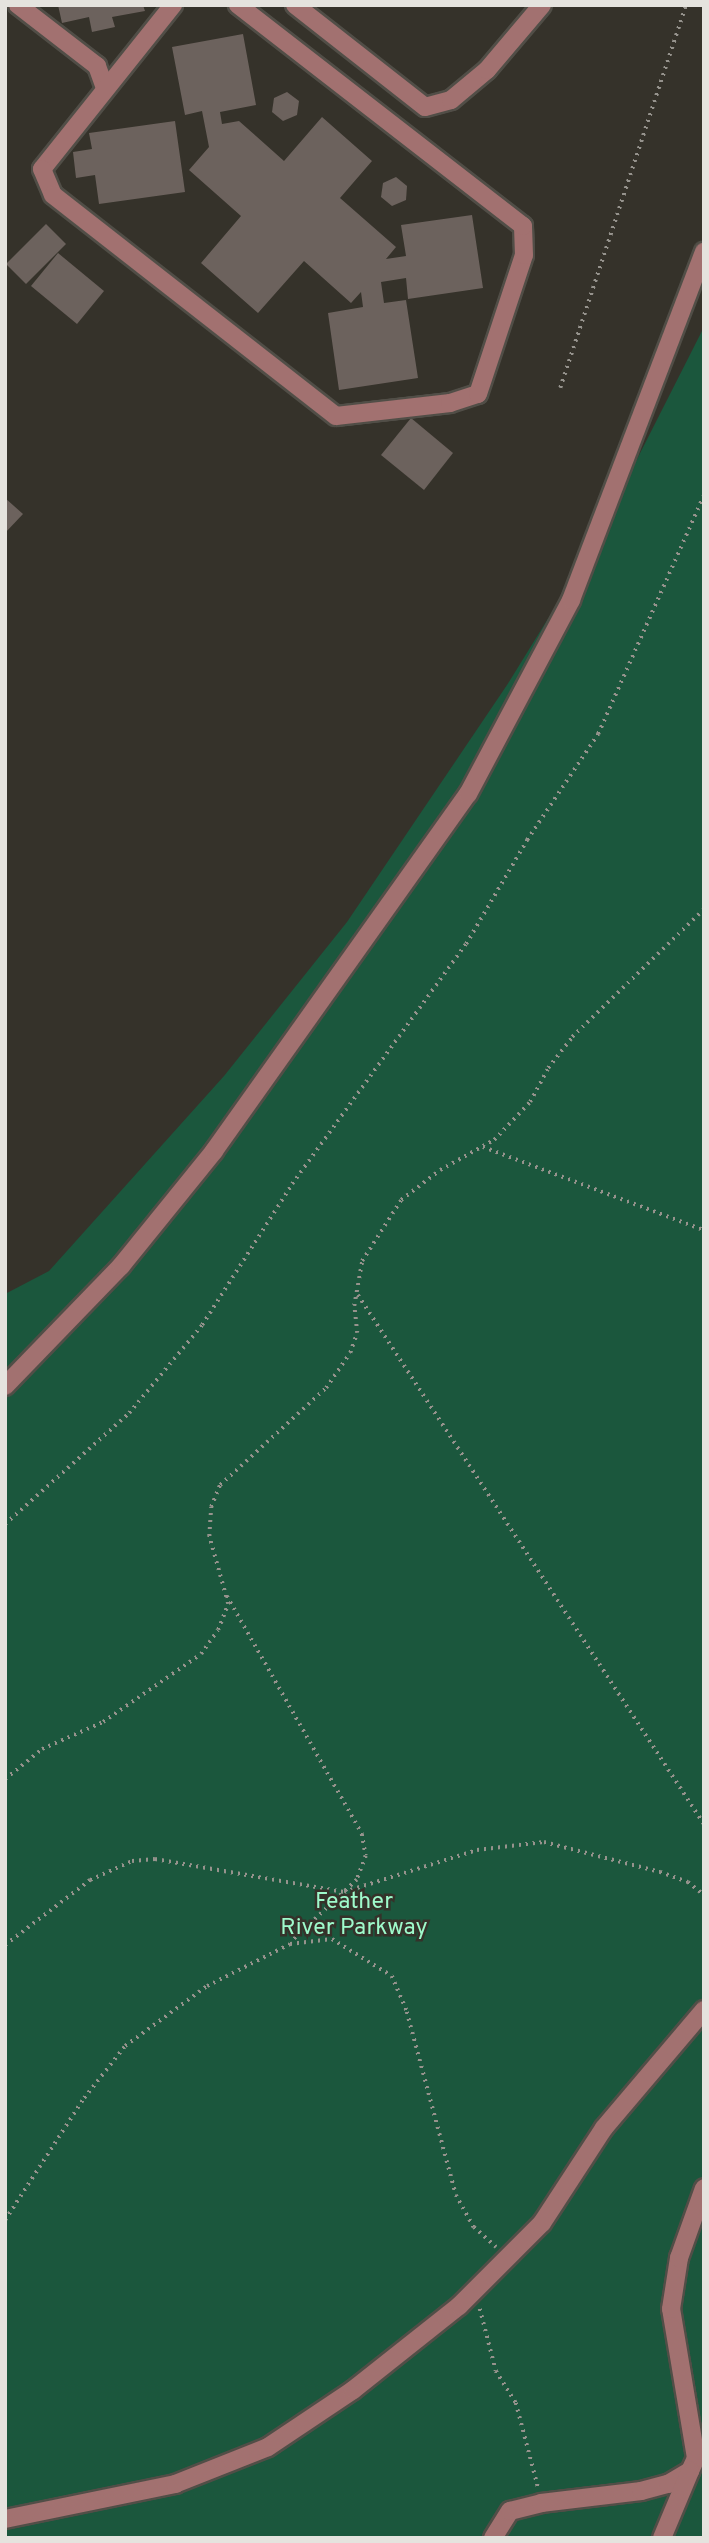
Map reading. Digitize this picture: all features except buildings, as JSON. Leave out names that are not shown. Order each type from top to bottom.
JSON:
[{"type":"lane","points":[[18,5],[97,66],[106,88]]},
{"type":"lane","points":[[173,5],[43,169],[53,195],[336,416],[450,403],[478,394],[523,255],[523,226],[238,5]]},
{"type":"lane","points":[[295,5],[425,107],[451,100],[486,71],[542,5]]},
{"type":"lane","points":[[5,1386],[121,1266],[214,1151],[468,794],[571,600],[704,251]]},
{"type":"lane","points":[[5,2519],[175,2484],[268,2447],[353,2390],[474,2291],[542,2223],[604,2128],[704,2010]]},
{"type":"lane","points":[[662,2538],[696,2458],[671,2309],[679,2258],[704,2188]]},
{"type":"lane","points":[[493,2538],[510,2511],[541,2503],[641,2491],[668,2484],[690,2471]]},
{"type":"path","points":[[561,388],[686,5]]},
{"type":"path","points":[[5,1524],[129,1413],[202,1325],[292,1184],[466,944],[527,840],[598,734],[704,495]]},
{"type":"path","points":[[5,1779],[42,1749],[103,1722],[201,1654],[228,1604],[209,1536],[211,1507],[220,1485],[326,1388],[354,1343],[362,1261],[401,1200],[481,1147],[530,1102],[548,1068],[572,1037],[704,909]]},
{"type":"path","points":[[481,1147],[704,1230]]},
{"type":"path","points":[[357,1293],[704,1824]]},
{"type":"path","points":[[5,2220],[84,2098],[125,2046],[206,1986],[290,1944],[363,1871],[362,1835],[225,1591]]},
{"type":"path","points":[[5,1945],[90,1880],[132,1861],[193,1863],[344,1892],[477,1850],[544,1842],[660,1872],[688,1882],[704,1895]]},
{"type":"path","points":[[290,1944],[332,1940],[392,1976],[407,2012],[456,2195],[474,2227],[508,2257]]},
{"type":"path","points":[[474,2291],[496,2371],[516,2403],[541,2503]]},
{"type":"green space","name":"Feather River Parkway","points":[[704,327],[704,2538],[5,2538],[5,1294],[49,1271],[224,1076],[347,922],[507,685],[594,544]]}]
